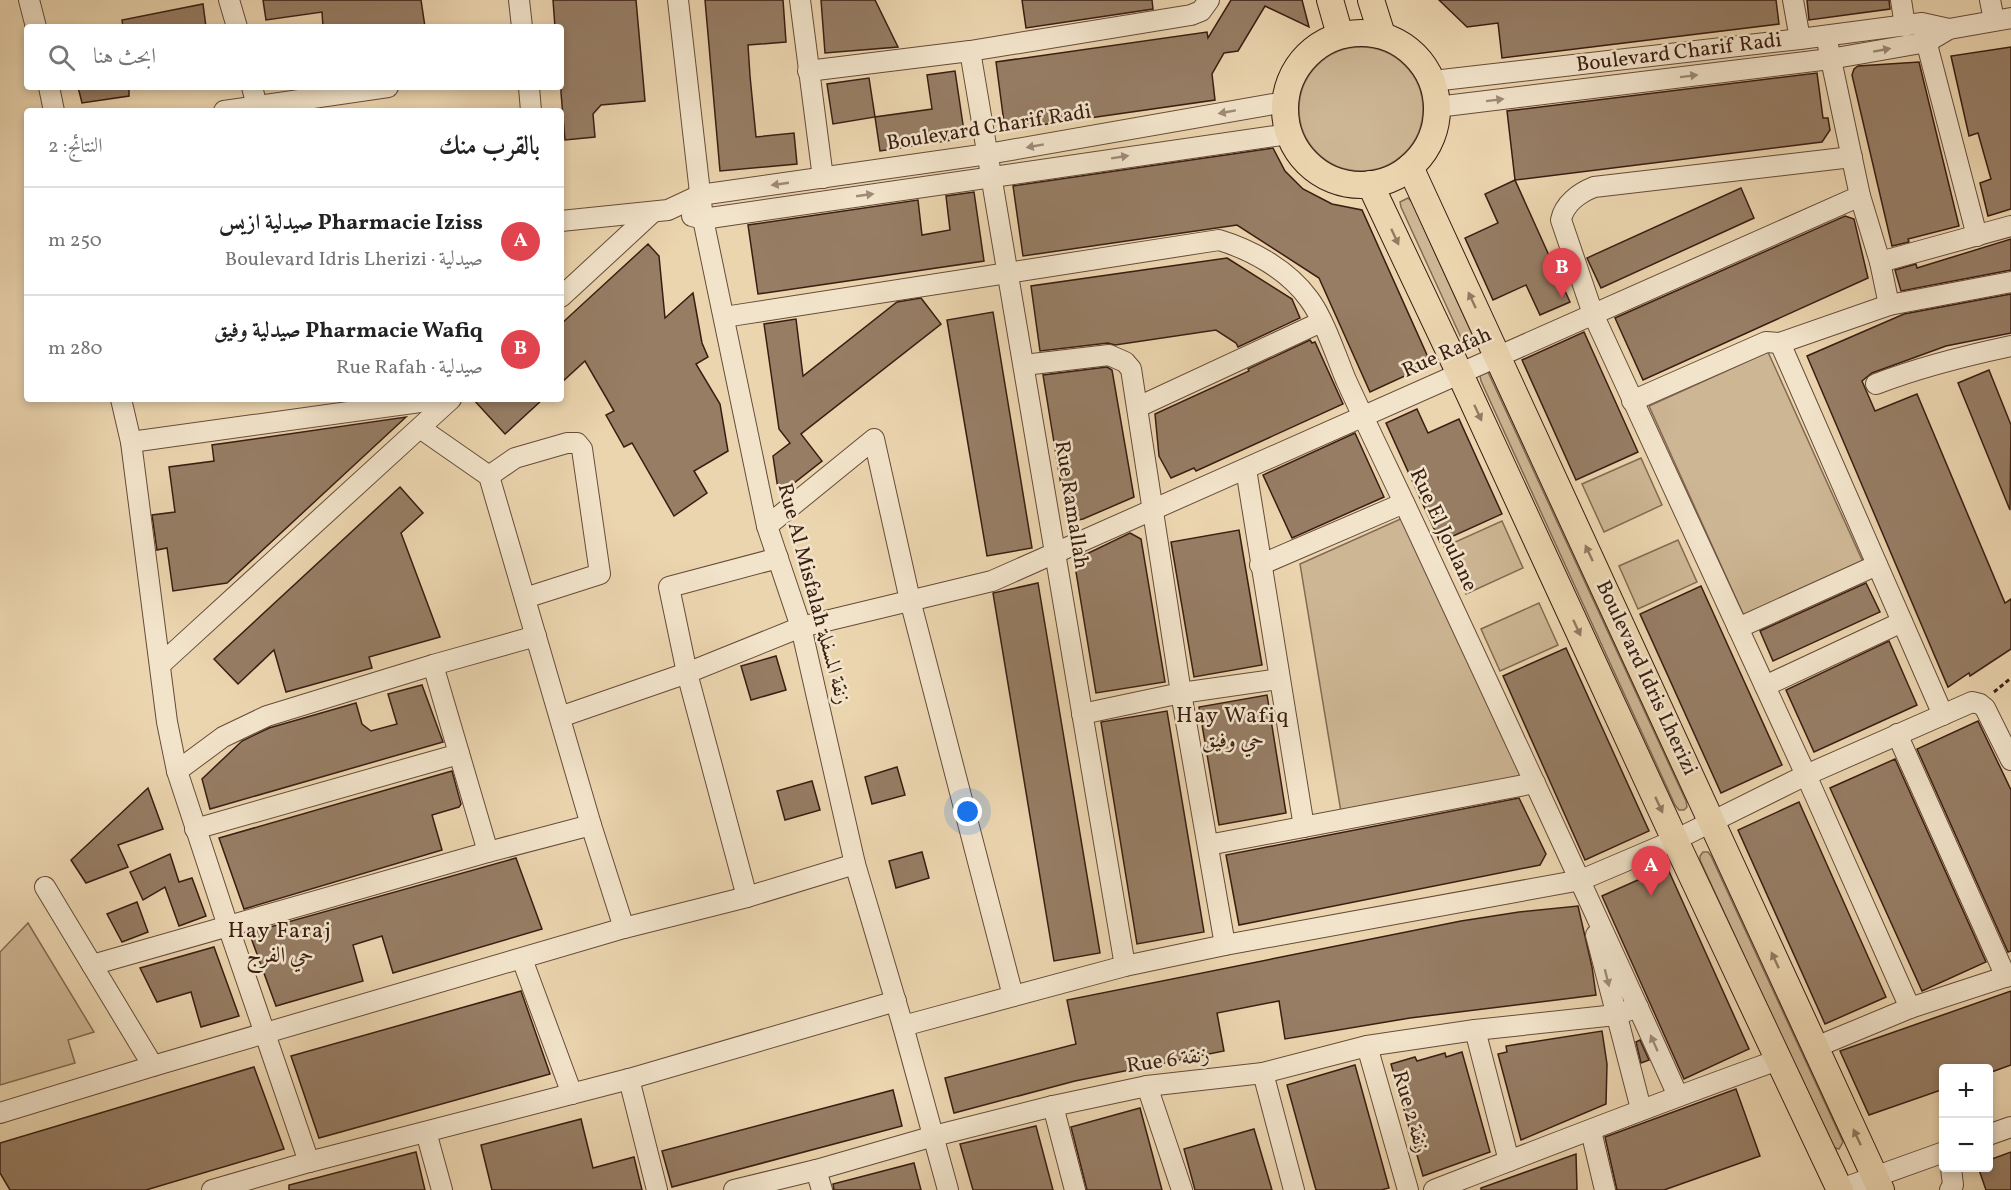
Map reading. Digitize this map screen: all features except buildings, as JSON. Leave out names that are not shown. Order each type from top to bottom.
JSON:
[{"type":"main road","points":[[1330,0],[1340,35]]},
{"type":"main road","points":[[1371,0],[1382,35]]},
{"type":"main road","points":[[1361,32],[1382,35],[1404,45],[1422,62],[1432,81],[1437,107],[1436,124],[1422,154],[1410,167],[1388,179],[1370,184],[1345,183],[1319,172],[1302,157],[1289,134],[1285,102],[1290,80],[1302,60],[1319,45],[1340,35],[1361,32]]},
{"type":"main road","name":"Boulevard Idris Lherizi","points":[[1410,167],[1878,1183]]},
{"type":"main road","name":"Boulevard Idris Lherizi","points":[[1370,184],[1839,1190]]},
{"type":"street","points":[[229,0],[236,24]]},
{"type":"street","points":[[519,0],[522,24]]},
{"type":"street","name":"Rue Al Misfalah زنقة المسفلة","points":[[678,0],[703,219],[766,526],[801,627],[855,864],[896,1001],[948,1190]]},
{"type":"street","points":[[801,0],[823,178]]},
{"type":"street","points":[[808,71],[970,51],[1191,15],[1201,11],[1209,0]]},
{"type":"street","points":[[1793,0],[1800,39]]},
{"type":"street","points":[[1901,0],[1918,30],[1977,236]]},
{"type":"street","points":[[1918,30],[1949,29],[2002,19],[1990,0]]},
{"type":"street","points":[[36,1],[36,24]]},
{"type":"street","name":"Boulevard Charif Radi","points":[[1432,81],[1826,36],[1918,30]]},
{"type":"street","name":"Boulevard Charif Radi","points":[[1437,107],[1830,58],[1918,30]]},
{"type":"street","points":[[1826,36],[1860,196],[1880,262],[1889,305]]},
{"type":"street","name":"Rue Ramallah","points":[[970,51],[1125,966]]},
{"type":"street","points":[[50,90],[53,108]]},
{"type":"street","points":[[230,108],[255,96],[344,90]]},
{"type":"street","points":[[529,90],[531,108]]},
{"type":"street","name":"Boulevard Charif Radi","points":[[660,211],[700,195],[988,154],[1285,102]]},
{"type":"street","points":[[564,222],[660,211],[703,219],[1289,134]]},
{"type":"street","points":[[1852,158],[1594,187],[1585,190],[1562,212],[1561,220],[1593,314],[1806,775],[1910,1008]]},
{"type":"street","name":"Rue Rafah","points":[[560,717],[687,673],[801,627],[992,581],[1860,196]]},
{"type":"street","points":[[564,294],[660,211]]},
{"type":"street","points":[[1880,262],[2011,226]]},
{"type":"street","name":"Rue El Joulane","points":[[1008,271],[1219,240],[1280,270],[1297,285],[1310,301],[1321,322],[1363,417],[1581,880]]},
{"type":"street","points":[[724,317],[1008,271]]},
{"type":"street","points":[[1632,401],[1766,342],[1780,343],[1889,305],[2011,282]]},
{"type":"street","points":[[1138,407],[1321,322]]},
{"type":"street","points":[[1780,343],[1943,715]]},
{"type":"street","points":[[1876,384],[1917,368],[1955,357],[2011,346]]},
{"type":"street","points":[[1024,365],[1108,355],[1117,357],[1131,369],[1180,693],[1225,945]]},
{"type":"street","points":[[123,402],[131,442],[167,722],[177,771],[309,1162]]},
{"type":"street","points":[[131,442],[420,402]]},
{"type":"street","points":[[160,665],[448,402]]},
{"type":"street","points":[[420,428],[489,476],[591,825],[624,928]]},
{"type":"street","points":[[766,526],[874,438],[910,600],[1013,996]]},
{"type":"street","points":[[489,476],[515,458],[567,443],[577,444],[582,449],[600,574],[525,598]]},
{"type":"street","points":[[1246,469],[1304,827]]},
{"type":"street","points":[[1260,565],[1404,503]]},
{"type":"street","points":[[747,897],[687,673],[669,587],[778,558]]},
{"type":"street","points":[[1738,628],[1877,565]]},
{"type":"street","points":[[1765,686],[1902,622]]},
{"type":"street","points":[[177,771],[223,737],[267,716],[536,636]]},
{"type":"street","points":[[433,665],[488,852]]},
{"type":"street","points":[[1082,714],[1180,693],[1279,679]]},
{"type":"street","points":[[903,1026],[1125,966],[1225,945],[1581,880],[1675,840],[1806,775],[1972,702],[1985,708],[2011,760]]},
{"type":"street","points":[[1816,1047],[1910,1008],[2009,976],[1897,734]]},
{"type":"street","points":[[195,829],[459,754]]},
{"type":"street","points":[[1208,845],[1535,783]]},
{"type":"street","points":[[92,965],[488,852],[591,825]]},
{"type":"street","points":[[0,1113],[624,928],[747,897],[855,864]]},
{"type":"street","points":[[1581,880],[1678,1096]]},
{"type":"street","points":[[1581,880],[1641,1109]]},
{"type":"street","points":[[45,887],[153,1066]]},
{"type":"street","points":[[522,959],[572,1094]]},
{"type":"street","points":[[212,1190],[309,1162],[629,1079],[896,1001]]},
{"type":"street","name":"Rue 6 زنقة","points":[[734,1190],[1053,1106],[1147,1086],[1263,1073],[1367,1046],[1475,1030],[1616,1015],[1638,1007]]},
{"type":"street","points":[[1475,1030],[1509,1161]]},
{"type":"street","name":"Rue 2 زنقة","points":[[1367,1046],[1408,1190]]},
{"type":"street","points":[[1434,1190],[1591,1131],[1641,1109],[1778,1060]]},
{"type":"street","points":[[1263,1073],[1294,1190]]},
{"type":"street","points":[[629,1079],[657,1190]]},
{"type":"street","points":[[1147,1086],[1182,1190]]},
{"type":"street","points":[[1053,1106],[1075,1190]]},
{"type":"street","points":[[1993,1134],[2011,1127]]},
{"type":"street","points":[[1591,1131],[1605,1190]]},
{"type":"street","points":[[426,1132],[442,1190]]},
{"type":"street","points":[[1839,1190],[1878,1183],[1939,1154]]},
{"type":"street","points":[[816,1170],[822,1190]]},
{"type":"street","points":[[1950,1190],[1953,1185],[1952,1172]]},
{"type":"shaded area","points":[[1361,47],[1385,52],[1405,65],[1418,85],[1423,109],[1418,133],[1405,153],[1385,166],[1361,171],[1337,166],[1317,153],[1304,133],[1299,109],[1304,85],[1317,65],[1337,52]]},
{"type":"shaded area","points":[[1408,198],[1412,202],[1474,338],[1475,343],[1471,346],[1466,347],[1463,342],[1401,207],[1400,202]]},
{"type":"shaded area","points":[[1768,352],[1863,562],[1744,616],[1649,406]]},
{"type":"shaded area","points":[[1488,372],[1686,801],[1687,807],[1684,810],[1679,810],[1675,805],[1481,381],[1480,376]]},
{"type":"shaded area","points":[[1641,458],[1662,505],[1604,532],[1582,484]]},
{"type":"shaded area","points":[[1405,517],[1522,777],[1341,812],[1300,564]]},
{"type":"shaded area","points":[[1502,521],[1523,568],[1466,594],[1444,547]]},
{"type":"shaded area","points":[[1678,540],[1697,582],[1638,609],[1619,566]]},
{"type":"shaded area","points":[[1539,603],[1558,645],[1500,671],[1481,629]]},
{"type":"shaded area","points":[[1703,852],[1708,852],[1711,856],[1843,1142],[1839,1149],[1832,1147],[1700,860]]},
{"type":"shaded area","points":[[28,923],[94,1032],[68,1040],[75,1063],[0,1085],[0,952]]},
{"type":"place","name":"Pharmacie Wafiq صيدلية وفيق","points":[[1562,298]]},
{"type":"place","name":"Pharmacie Iziss صيدلية ازيس","points":[[1651,896]]},
{"type":"district","name":"Hay Wafiq حي وفيق","points":[[1233,728]]},
{"type":"district","name":"Hay Faraj حي الفرج","points":[[280,944]]}]
